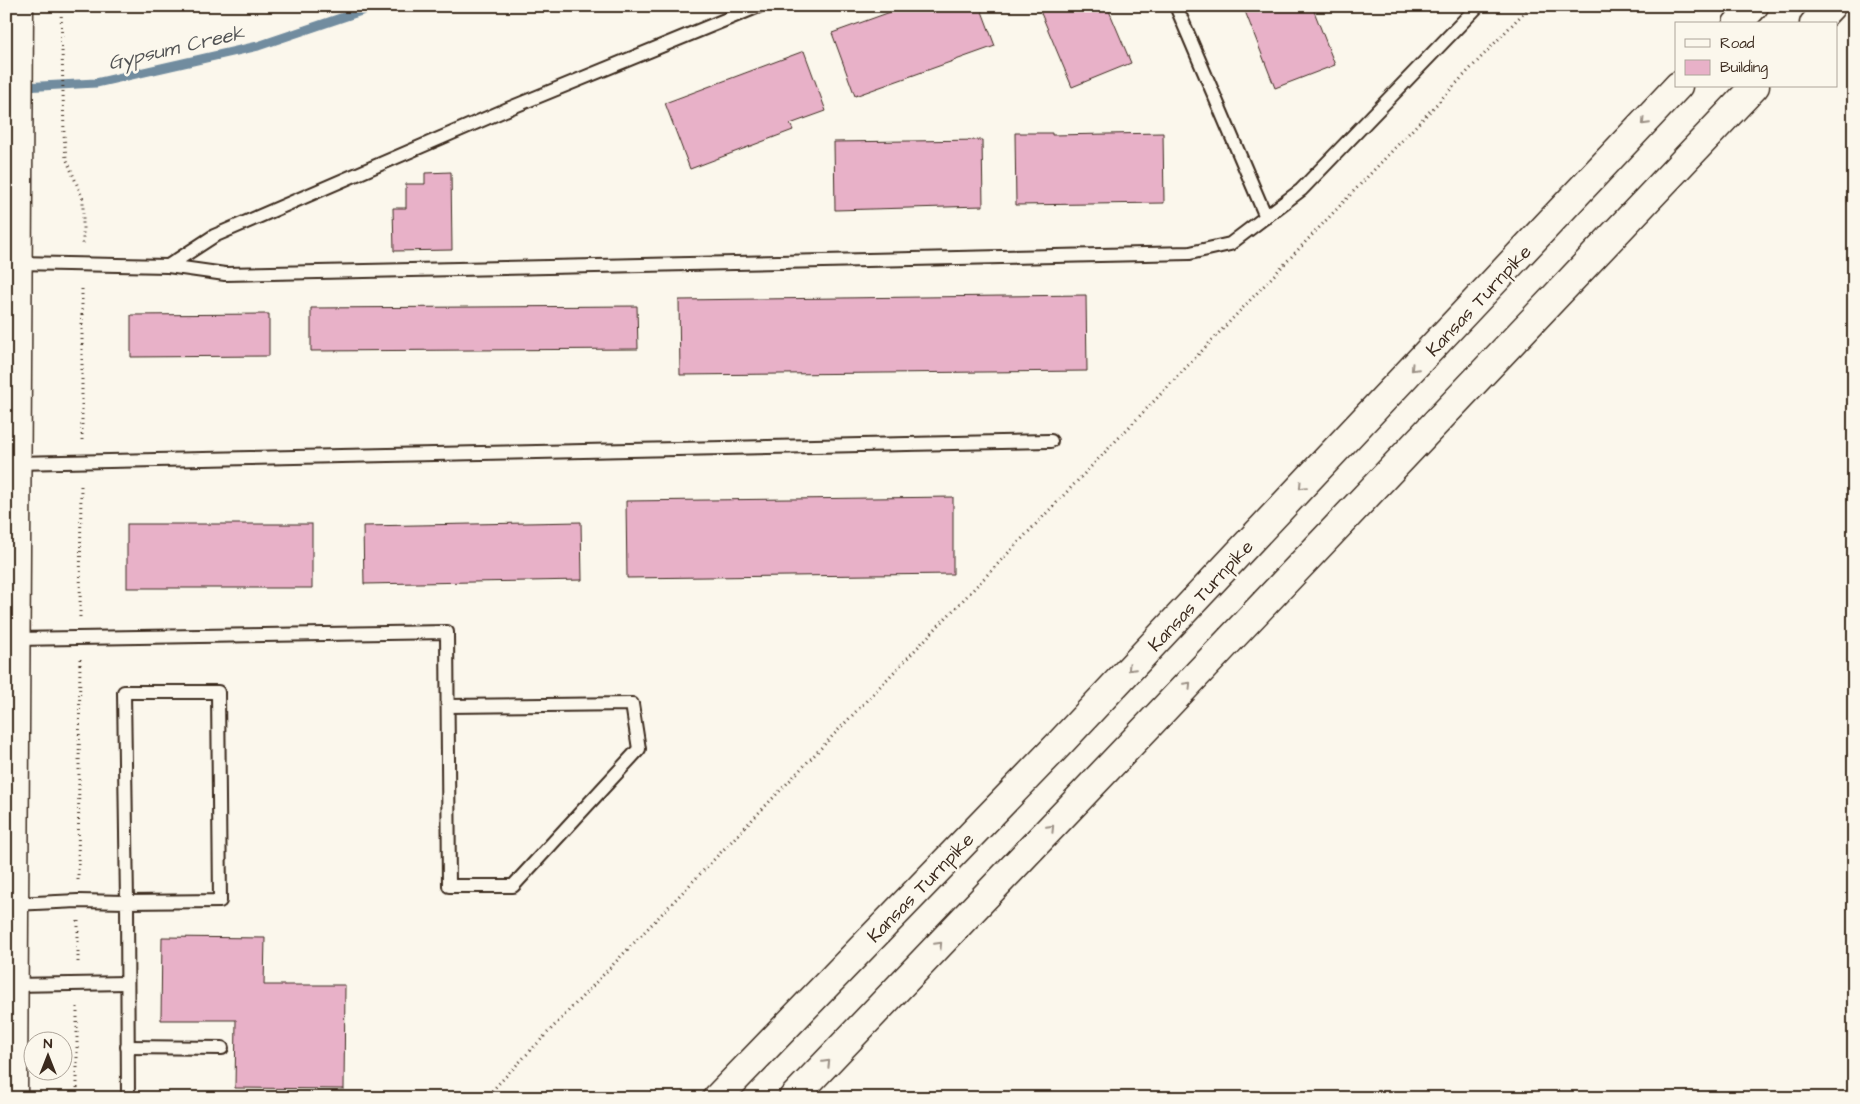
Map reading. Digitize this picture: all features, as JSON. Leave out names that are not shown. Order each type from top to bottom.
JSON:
[{"type":"main road","points":[[13,1098],[14,904],[11,710],[16,638],[19,6]]},
{"type":"main road","points":[[1739,22],[1754,6]]},
{"type":"main road","points":[[1816,22],[1831,6]]},
{"type":"main road","name":"Kansas Turnpike","points":[[717,1098],[1062,741],[1676,88]]},
{"type":"main road","points":[[793,1098],[1165,709],[1753,88]]},
{"type":"lane","points":[[168,266],[214,236],[510,108],[759,6]]},
{"type":"lane","points":[[1176,6],[1266,217]]},
{"type":"lane","points":[[17,264],[168,266],[235,274],[1190,253],[1230,244],[1301,190],[1478,6]]},
{"type":"lane","points":[[16,463],[1051,441]]},
{"type":"lane","points":[[16,638],[447,632],[449,886],[513,886],[639,749],[632,704],[448,706]]},
{"type":"lane","points":[[14,904],[78,901],[127,902],[220,901],[218,692],[124,692],[127,902],[128,1098]]},
{"type":"lane","points":[[14,985],[127,983]]},
{"type":"lane","points":[[127,1047],[222,1048]]},
{"type":"path","points":[[61,6],[66,158],[83,199],[77,1098]]},
{"type":"path","points":[[485,1098],[1157,398],[1530,6]]},
{"type":"building","points":[[907,6],[980,6],[995,46],[855,96],[832,33]]},
{"type":"building","points":[[1038,6],[1107,6],[1131,63],[1072,87]]},
{"type":"building","points":[[1243,6],[1312,6],[1335,65],[1275,88]]},
{"type":"building","points":[[804,51],[826,111],[790,124],[793,130],[690,169],[665,103]]},
{"type":"building","points":[[1015,133],[1052,133],[1052,135],[1163,133],[1164,203],[1016,205]]},
{"type":"building","points":[[982,140],[983,206],[835,210],[834,142]]},
{"type":"building","points":[[451,172],[452,250],[394,251],[393,208],[406,208],[406,184],[425,184],[425,173]]},
{"type":"building","points":[[1086,295],[1087,371],[680,375],[679,300]]},
{"type":"building","points":[[637,306],[638,349],[311,351],[311,308]]},
{"type":"building","points":[[269,314],[269,356],[131,357],[131,315]]},
{"type":"building","points":[[953,497],[953,574],[627,578],[626,501]]},
{"type":"building","points":[[581,522],[582,580],[364,584],[363,526]]},
{"type":"building","points":[[127,524],[312,524],[312,588],[127,588]]},
{"type":"building","points":[[162,937],[265,938],[264,985],[345,985],[344,1089],[235,1088],[236,1020],[161,1020]]},
{"type":"waterway","name":"Gypsum Creek","points":[[23,87],[96,83],[258,46],[376,6]]}]
